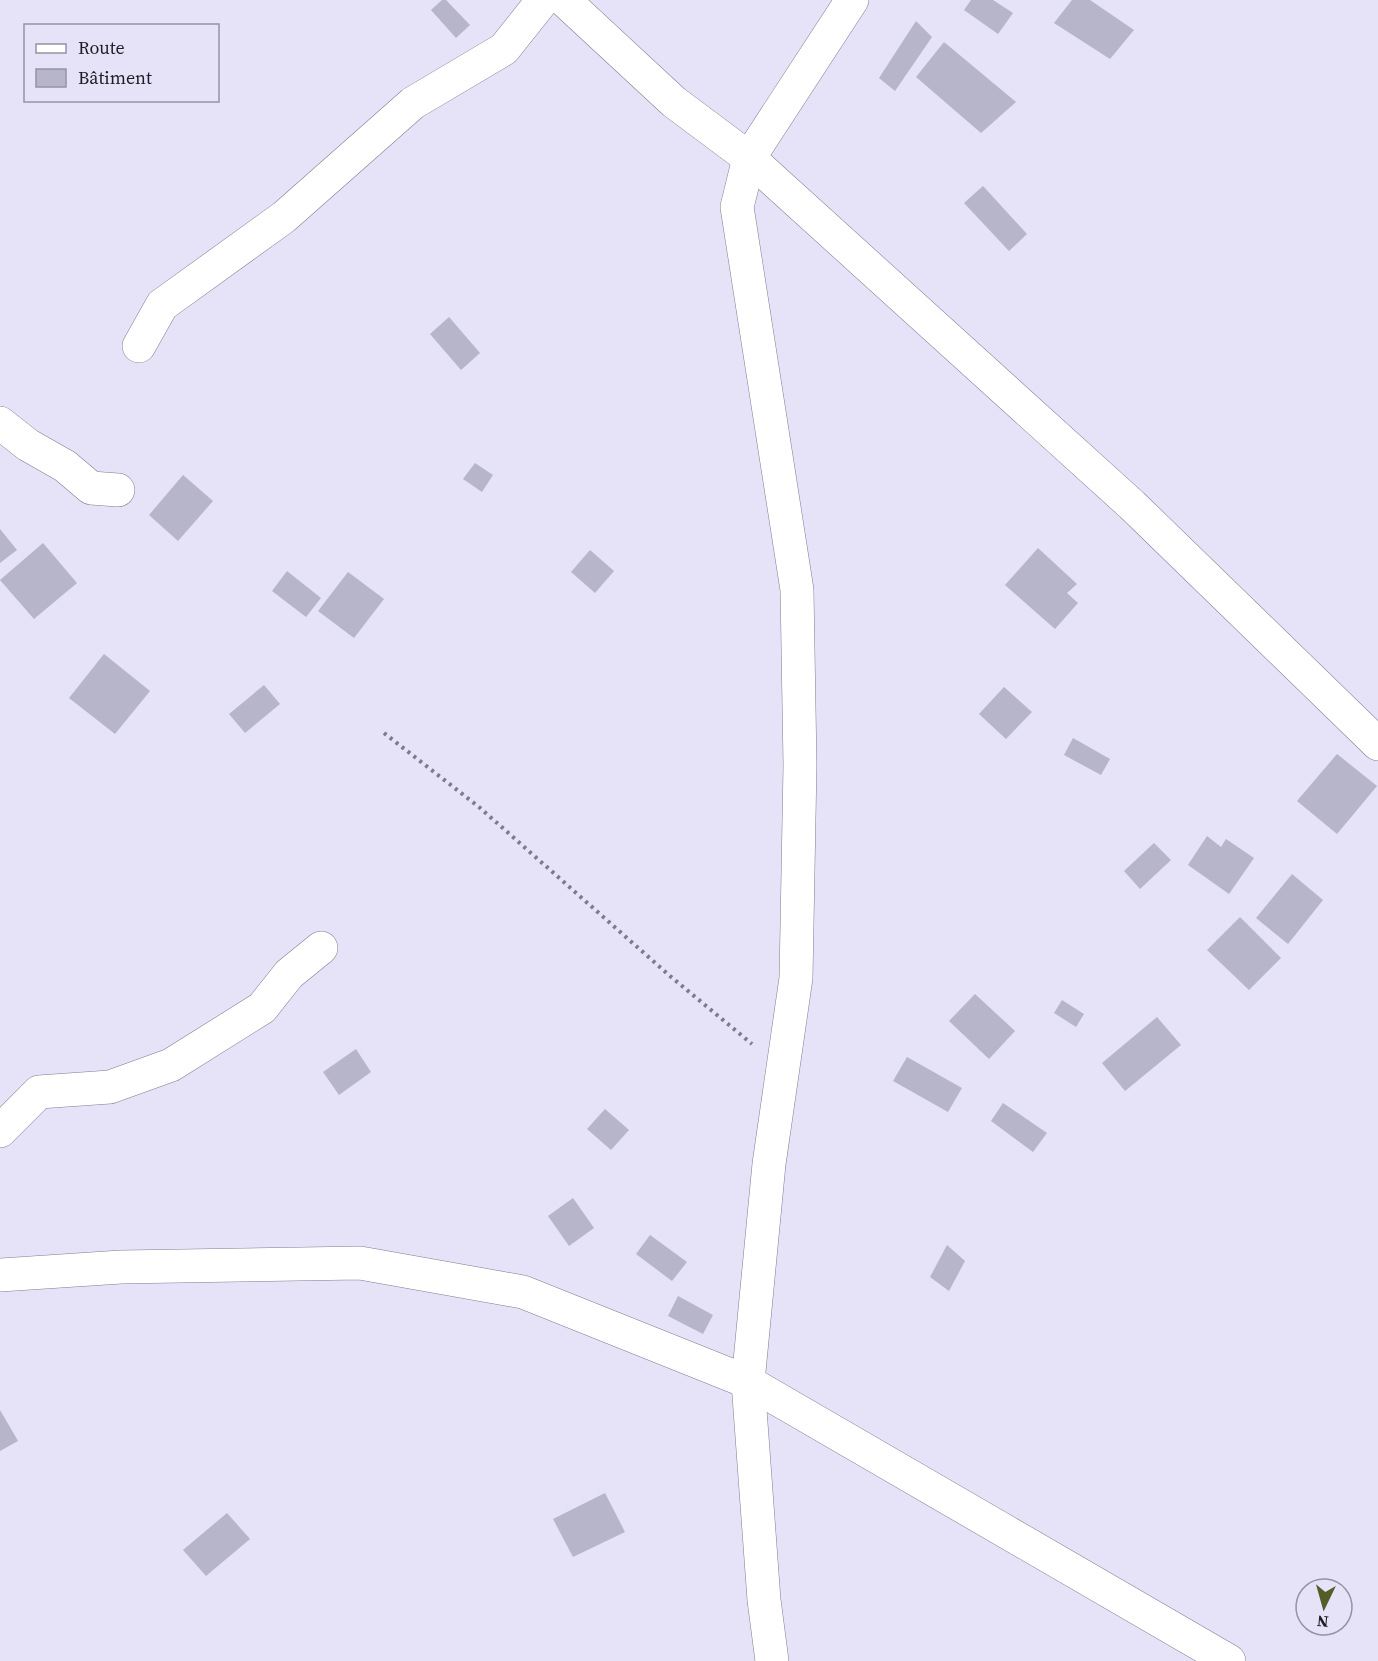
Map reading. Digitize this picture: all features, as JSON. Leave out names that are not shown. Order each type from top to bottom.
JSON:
[{"type":"street","points":[[139,346],[162,304],[284,217],[413,103],[504,49],[543,0]]},
{"type":"street","points":[[564,0],[674,102],[749,158],[1132,505],[1378,744]]},
{"type":"street","points":[[772,1661],[764,1600],[748,1382],[769,1164],[796,978],[800,765],[797,590],[737,207],[749,158],[852,0]]},
{"type":"street","points":[[0,423],[28,445],[65,466],[91,488],[118,490]]},
{"type":"street","points":[[0,1131],[39,1092],[110,1086],[171,1065],[262,1008],[289,974],[321,948]]},
{"type":"street","points":[[0,1275],[121,1267],[360,1263],[523,1292],[748,1382],[1229,1661]]},
{"type":"path","points":[[384,733],[479,807],[669,976],[782,1070]]},
{"type":"building","points":[[442,0],[446,0],[470,25],[456,38],[431,10]]},
{"type":"building","points":[[971,0],[993,0],[1013,13],[998,34],[964,10]]},
{"type":"building","points":[[1072,0],[1090,0],[1134,30],[1110,59],[1054,23]]},
{"type":"building","points":[[916,21],[932,37],[895,91],[879,78]]},
{"type":"building","points":[[944,42],[1016,102],[981,133],[916,77]]},
{"type":"building","points":[[983,186],[1027,234],[1009,251],[964,203]]},
{"type":"building","points":[[449,317],[480,353],[461,370],[430,334]]},
{"type":"building","points":[[475,463],[493,475],[482,492],[463,479]]},
{"type":"building","points":[[183,475],[213,501],[178,541],[149,515]]},
{"type":"building","points":[[0,529],[17,550],[0,563]]},
{"type":"building","points":[[43,543],[77,583],[34,619],[0,580]]},
{"type":"building","points":[[1038,548],[1077,584],[1067,593],[1078,603],[1055,629],[1005,585]]},
{"type":"building","points":[[590,550],[614,571],[595,593],[571,572]]},
{"type":"building","points":[[287,571],[321,598],[306,617],[272,591]]},
{"type":"building","points":[[348,572],[384,599],[354,638],[318,611]]},
{"type":"building","points":[[104,654],[150,691],[115,734],[69,698]]},
{"type":"building","points":[[264,685],[280,704],[245,733],[229,714]]},
{"type":"building","points":[[1004,687],[1032,712],[1006,739],[979,714]]},
{"type":"building","points":[[1073,738],[1110,759],[1101,775],[1064,755]]},
{"type":"building","points":[[1337,754],[1377,786],[1337,834],[1297,801]]},
{"type":"building","points":[[1207,836],[1221,847],[1226,839],[1254,858],[1229,894],[1188,865]]},
{"type":"building","points":[[1154,843],[1171,860],[1140,889],[1124,871]]},
{"type":"building","points":[[1292,874],[1323,900],[1288,944],[1256,918]]},
{"type":"building","points":[[1240,917],[1281,958],[1249,990],[1207,950]]},
{"type":"building","points":[[975,994],[1015,1031],[989,1059],[949,1021]]},
{"type":"building","points":[[1062,1000],[1084,1014],[1076,1027],[1054,1013]]},
{"type":"building","points":[[1157,1017],[1181,1045],[1125,1091],[1102,1063]]},
{"type":"building","points":[[356,1049],[371,1072],[339,1095],[323,1072]]},
{"type":"building","points":[[907,1057],[962,1088],[948,1112],[893,1081]]},
{"type":"building","points":[[1003,1103],[1047,1133],[1033,1152],[991,1121]]},
{"type":"building","points":[[605,1109],[629,1130],[611,1150],[587,1129]]},
{"type":"building","points":[[573,1198],[594,1228],[569,1246],[548,1216]]},
{"type":"building","points":[[650,1235],[687,1262],[672,1281],[636,1254]]},
{"type":"building","points":[[947,1245],[965,1261],[949,1291],[930,1277]]},
{"type":"building","points":[[678,1296],[713,1315],[703,1334],[668,1316]]},
{"type":"building","points":[[0,1410],[18,1441],[0,1451]]},
{"type":"building","points":[[605,1493],[625,1532],[573,1557],[553,1519]]},
{"type":"building","points":[[227,1513],[250,1539],[206,1576],[183,1550]]}]
